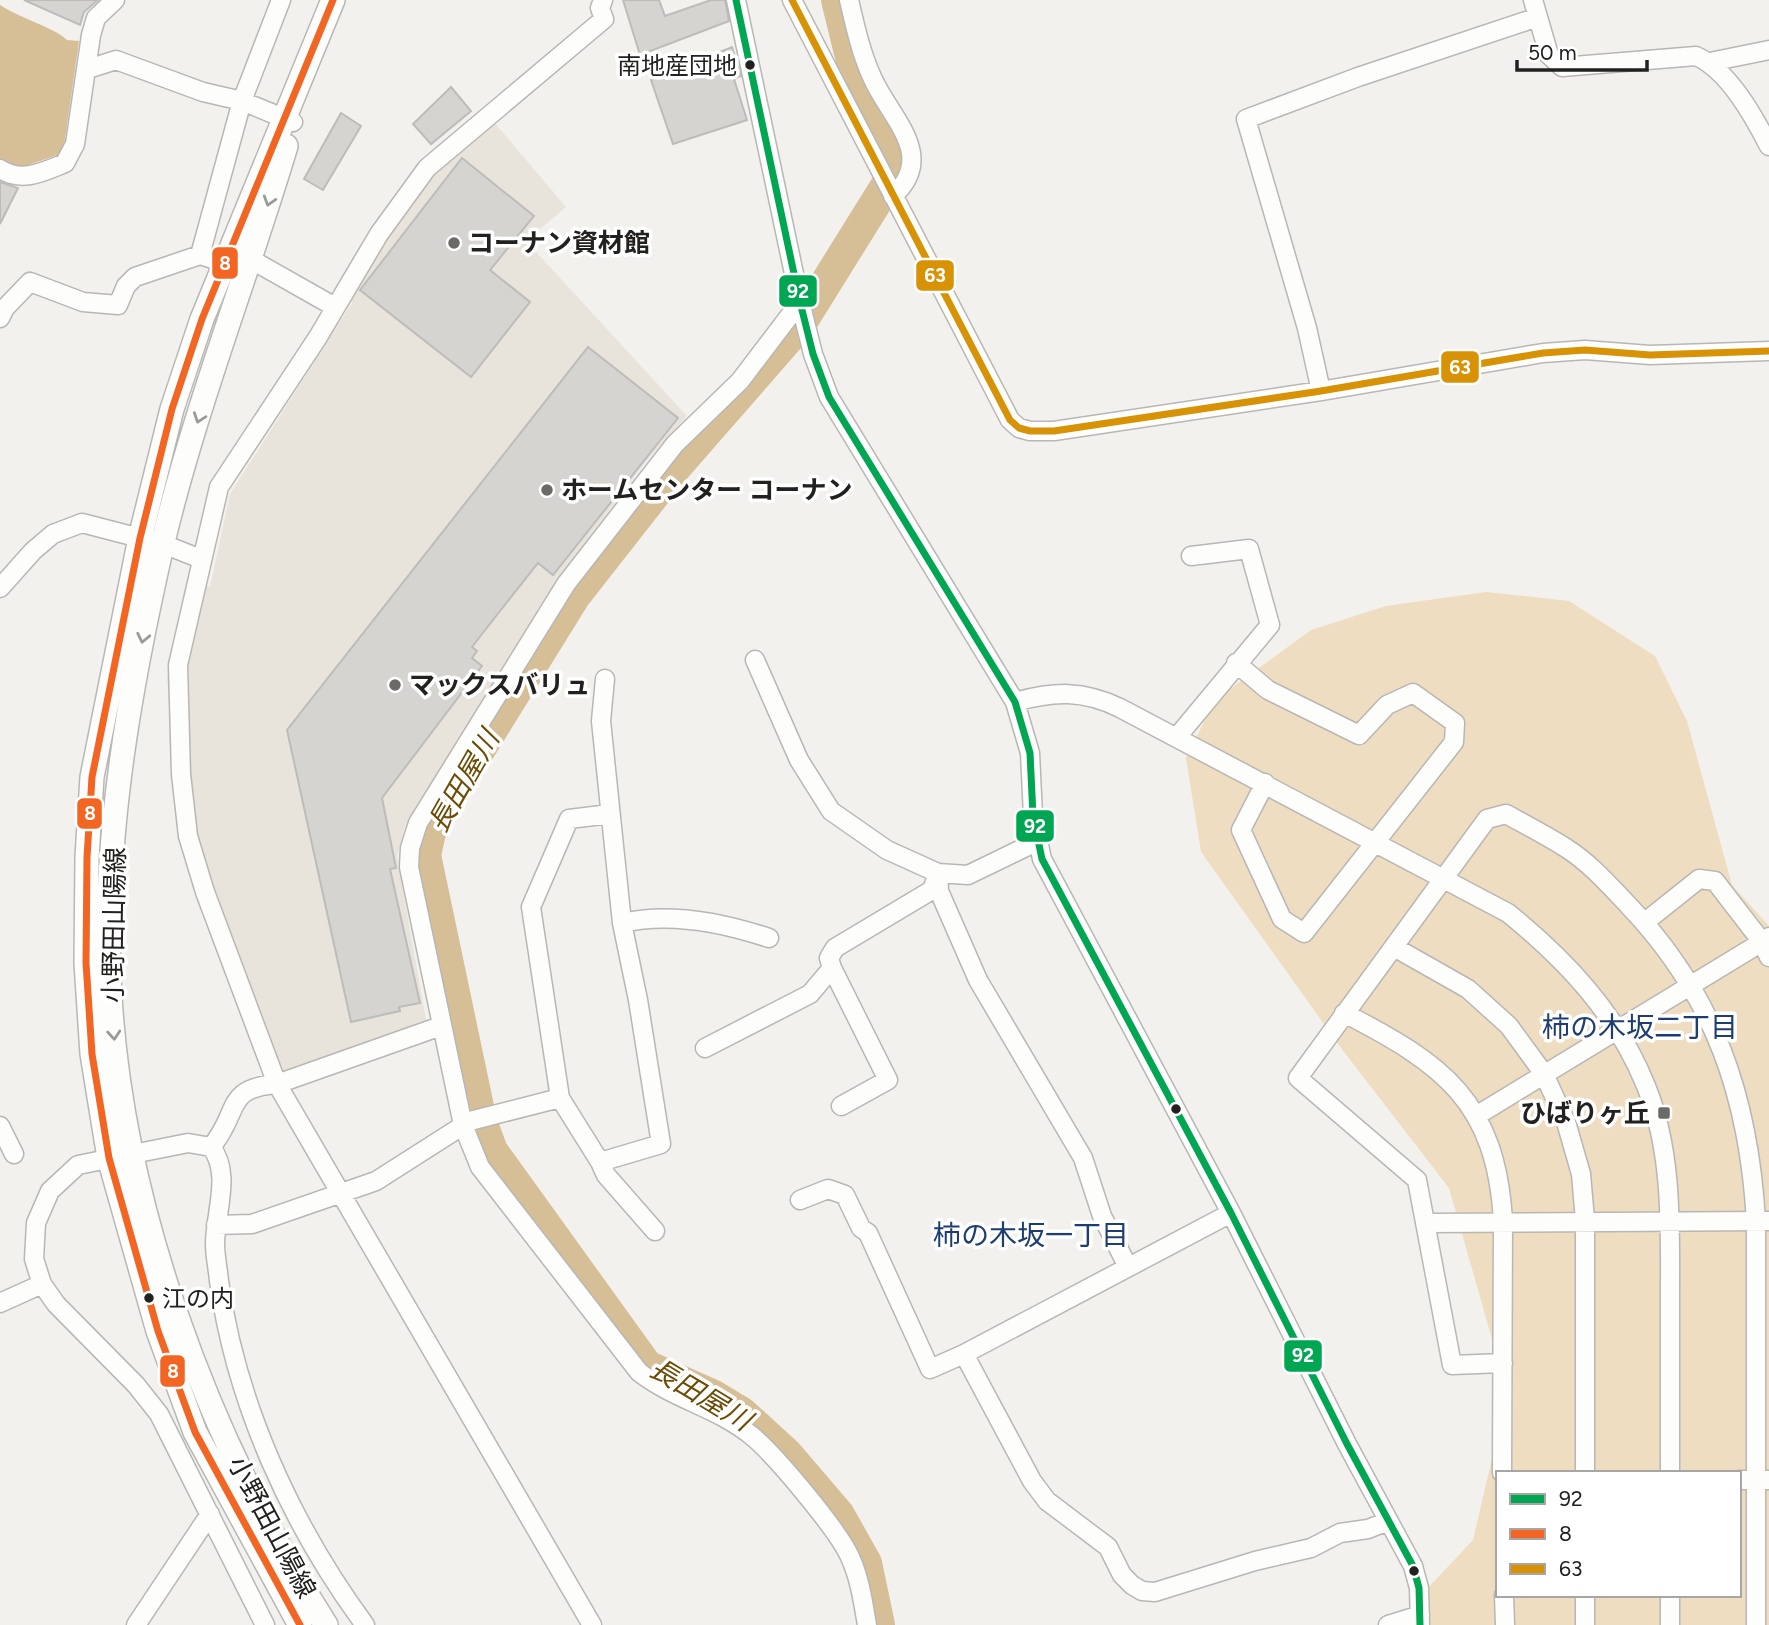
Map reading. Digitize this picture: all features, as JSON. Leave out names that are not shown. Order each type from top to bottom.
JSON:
[{"type":"main road","name":"小野田山陽線","points":[[300,1625],[195,1432],[159,1331],[92,1054],[86,963],[87,857],[92,777],[140,538],[172,409],[225,263],[288,120],[333,0]]},
{"type":"main road","name":"小野田山陽線","points":[[288,120],[252,260],[189,448],[163,544],[131,694],[112,885],[109,975],[116,1056],[119,1157],[200,1379],[266,1524],[326,1625]]},
{"type":"street","points":[[0,169],[13,176],[30,177],[65,163],[75,144],[91,35],[96,18],[115,0]]},
{"type":"street","points":[[200,255],[242,101],[281,0]]},
{"type":"street","points":[[592,1625],[277,1084],[214,916],[188,836],[181,774],[178,666],[219,486],[379,234],[427,168],[604,19],[600,8],[603,0]]},
{"type":"street","points":[[736,0],[800,302],[808,336],[829,397],[1015,702],[1030,753],[1036,842],[1053,881],[1231,1213],[1413,1566],[1419,1588],[1420,1620],[1388,1625]]},
{"type":"street","points":[[792,0],[1010,420],[1019,428],[1054,431],[1321,391],[1542,353],[1585,350],[1650,355],[1769,351]]},
{"type":"street","points":[[849,0],[872,78],[910,144],[911,163],[907,180],[892,194]]},
{"type":"street","points":[[1321,391],[1307,328],[1246,119],[1536,8],[1549,55],[1562,66],[1696,56],[1710,62],[1751,115],[1769,146]]},
{"type":"street","points":[[91,35],[116,60],[203,92],[242,101],[288,120]]},
{"type":"street","points":[[1710,62],[1742,53],[1769,50]]},
{"type":"street","points":[[88,69],[116,60]]},
{"type":"street","points":[[0,318],[5,308],[30,282],[83,302],[118,304],[126,286],[135,277],[200,255],[225,263]]},
{"type":"street","points":[[252,260],[335,307]]},
{"type":"street","points":[[800,302],[740,381],[675,444],[566,584],[418,823],[410,848],[410,867],[441,1026],[480,1167],[639,1373],[655,1385],[722,1417],[752,1436],[836,1533],[857,1575],[867,1625]]},
{"type":"street","points":[[1,585],[53,534],[82,523],[163,544],[201,559]]},
{"type":"street","points":[[1178,737],[1236,663],[1270,625],[1249,550],[1191,556]]},
{"type":"street","points":[[755,660],[799,760],[831,811],[887,850],[938,873],[968,874],[1036,842]]},
{"type":"street","points":[[1236,663],[1268,690],[1359,735],[1387,705],[1413,693],[1455,723],[1454,742],[1304,933],[1282,919],[1241,830],[1265,783]]},
{"type":"street","points":[[600,1162],[661,1144],[638,1000],[622,923],[601,721],[604,679]]},
{"type":"street","points":[[1015,702],[1048,693],[1075,692],[1096,696],[1178,737],[1508,913],[1550,947],[1596,998],[1616,1029],[1647,1088],[1658,1125],[1670,1220],[1670,1471]]},
{"type":"street","points":[[610,814],[569,819],[531,907],[560,1098],[606,1175],[655,1231]]},
{"type":"street","points":[[1503,1363],[1452,1365],[1417,1180],[1298,1079],[1487,819],[1506,814],[1568,849],[1611,886],[1644,922],[1691,984],[1737,1088],[1762,1221],[1755,1480],[1756,1625]]},
{"type":"street","points":[[841,1106],[888,1080],[829,958],[835,948],[932,890],[938,873]]},
{"type":"street","points":[[938,873],[939,891],[978,979],[1083,1158],[1102,1216],[1128,1267]]},
{"type":"street","points":[[1476,1116],[1691,984],[1767,945],[1715,881],[1699,879],[1644,922]]},
{"type":"street","points":[[622,923],[640,919],[727,924],[769,938]]},
{"type":"street","points":[[1394,947],[1468,989],[1509,1026],[1544,1074],[1576,1152],[1585,1220],[1585,1471]]},
{"type":"street","points":[[705,1048],[799,1001],[810,994],[832,968]]},
{"type":"street","points":[[1344,1013],[1400,1042],[1436,1067],[1476,1116],[1495,1164],[1501,1185],[1503,1221],[1502,1471]]},
{"type":"street","points":[[211,1147],[221,1135],[242,1091],[254,1086],[277,1084],[441,1026]]},
{"type":"street","points":[[216,1225],[252,1224],[376,1181],[466,1123],[560,1098]]},
{"type":"street","points":[[0,1126],[14,1154]]},
{"type":"street","points":[[265,1625],[159,1414],[136,1385],[56,1304],[41,1284],[32,1242],[36,1223],[46,1198],[59,1180],[78,1165],[188,1143],[211,1147],[219,1157],[223,1174],[215,1248],[231,1346],[275,1467],[312,1542],[365,1625]]},
{"type":"street","points":[[800,1200],[828,1189],[845,1195],[860,1228],[868,1233],[930,1369],[964,1354],[1231,1213]]},
{"type":"street","points":[[1425,1223],[1762,1221]]},
{"type":"street","points":[[0,1303],[41,1284]]},
{"type":"street","points":[[964,1354],[1032,1481],[1063,1515],[1108,1547],[1122,1575],[1142,1591],[1155,1592],[1255,1561],[1311,1548],[1340,1533],[1368,1529],[1388,1521]]},
{"type":"street","points":[[136,1625],[210,1514]]},
{"type":"street","points":[[1504,1597],[1505,1625]]},
{"type":"street","points":[[1585,1597],[1585,1625]]},
{"type":"street","points":[[1670,1597],[1670,1625]]},
{"type":"shaded area","points":[[0,5],[67,40],[79,41],[63,153],[20,168],[0,163]]},
{"type":"shaded area","points":[[494,122],[566,207],[526,241],[687,416],[647,460],[559,578],[405,826],[397,856],[426,1020],[266,1080],[183,854],[167,678],[188,581],[210,587],[230,494],[352,303],[349,295],[429,177]]},
{"type":"shaded area","points":[[1486,592],[1569,601],[1655,656],[1687,721],[1732,885],[1769,926],[1769,1625],[1393,1625],[1473,1540],[1493,1454],[1502,1374],[1449,1188],[1344,1052],[1201,852],[1186,758],[1215,700],[1311,630],[1386,606]]},
{"type":"building","points":[[24,0],[98,0],[84,12],[80,25]]},
{"type":"building","points":[[623,0],[659,0],[665,16],[711,0],[725,0],[729,21],[640,55]]},
{"type":"building","points":[[732,47],[741,76],[734,79],[747,120],[673,144],[651,80]]},
{"type":"building","points":[[451,87],[471,111],[431,144],[413,124]]},
{"type":"building","points":[[341,113],[361,126],[323,190],[304,179]]},
{"type":"building","name":"コーナン資材館","points":[[462,158],[534,216],[490,270],[530,302],[471,377],[360,290]]},
{"type":"building","points":[[0,182],[18,188],[0,224]]},
{"type":"building","points":[[588,347],[678,418],[553,575],[538,563],[489,625],[472,647],[477,651],[472,658],[482,666],[382,798],[396,868],[390,869],[420,1003],[399,1007],[400,1011],[351,1022],[287,730]]},
{"type":"waterway","name":"長田屋川","points":[[837,0],[852,61],[898,150],[893,175],[799,326],[675,468],[574,597],[431,828],[425,855],[481,1121],[492,1151],[647,1366],[712,1395],[742,1413],[786,1453],[839,1515],[866,1563],[879,1625]]},
{"type":"transit line","name":"8","points":[[300,1625],[195,1432],[158,1331],[109,1158],[92,1054],[86,963],[87,857],[92,777],[140,538],[172,409],[202,319],[333,0]]},
{"type":"transit line","name":"92","points":[[736,0],[800,302],[813,354],[829,397],[1015,702],[1030,753],[1033,816],[1042,859],[1231,1213],[1347,1444],[1413,1566],[1419,1588],[1420,1625]]},
{"type":"transit line","name":"63","points":[[792,0],[1010,420],[1019,428],[1054,431],[1321,391],[1543,353],[1585,350],[1650,355],[1769,351]]},
{"type":"place","name":"南地産団地","points":[[750,65]]},
{"type":"place","name":"コーナン資材館","points":[[454,243]]},
{"type":"place","name":"ホームセンター コーナン","points":[[547,490]]},
{"type":"place","name":"マックスバリュ","points":[[395,685]]},
{"type":"place","name":"ひばりヶ丘","points":[[1664,1113]]},
{"type":"place","name":"江の内","points":[[149,1298]]},
{"type":"district","name":"柿の木坂二丁目","points":[[1640,1027]]},
{"type":"district","name":"柿の木坂一丁目","points":[[1031,1235]]}]
